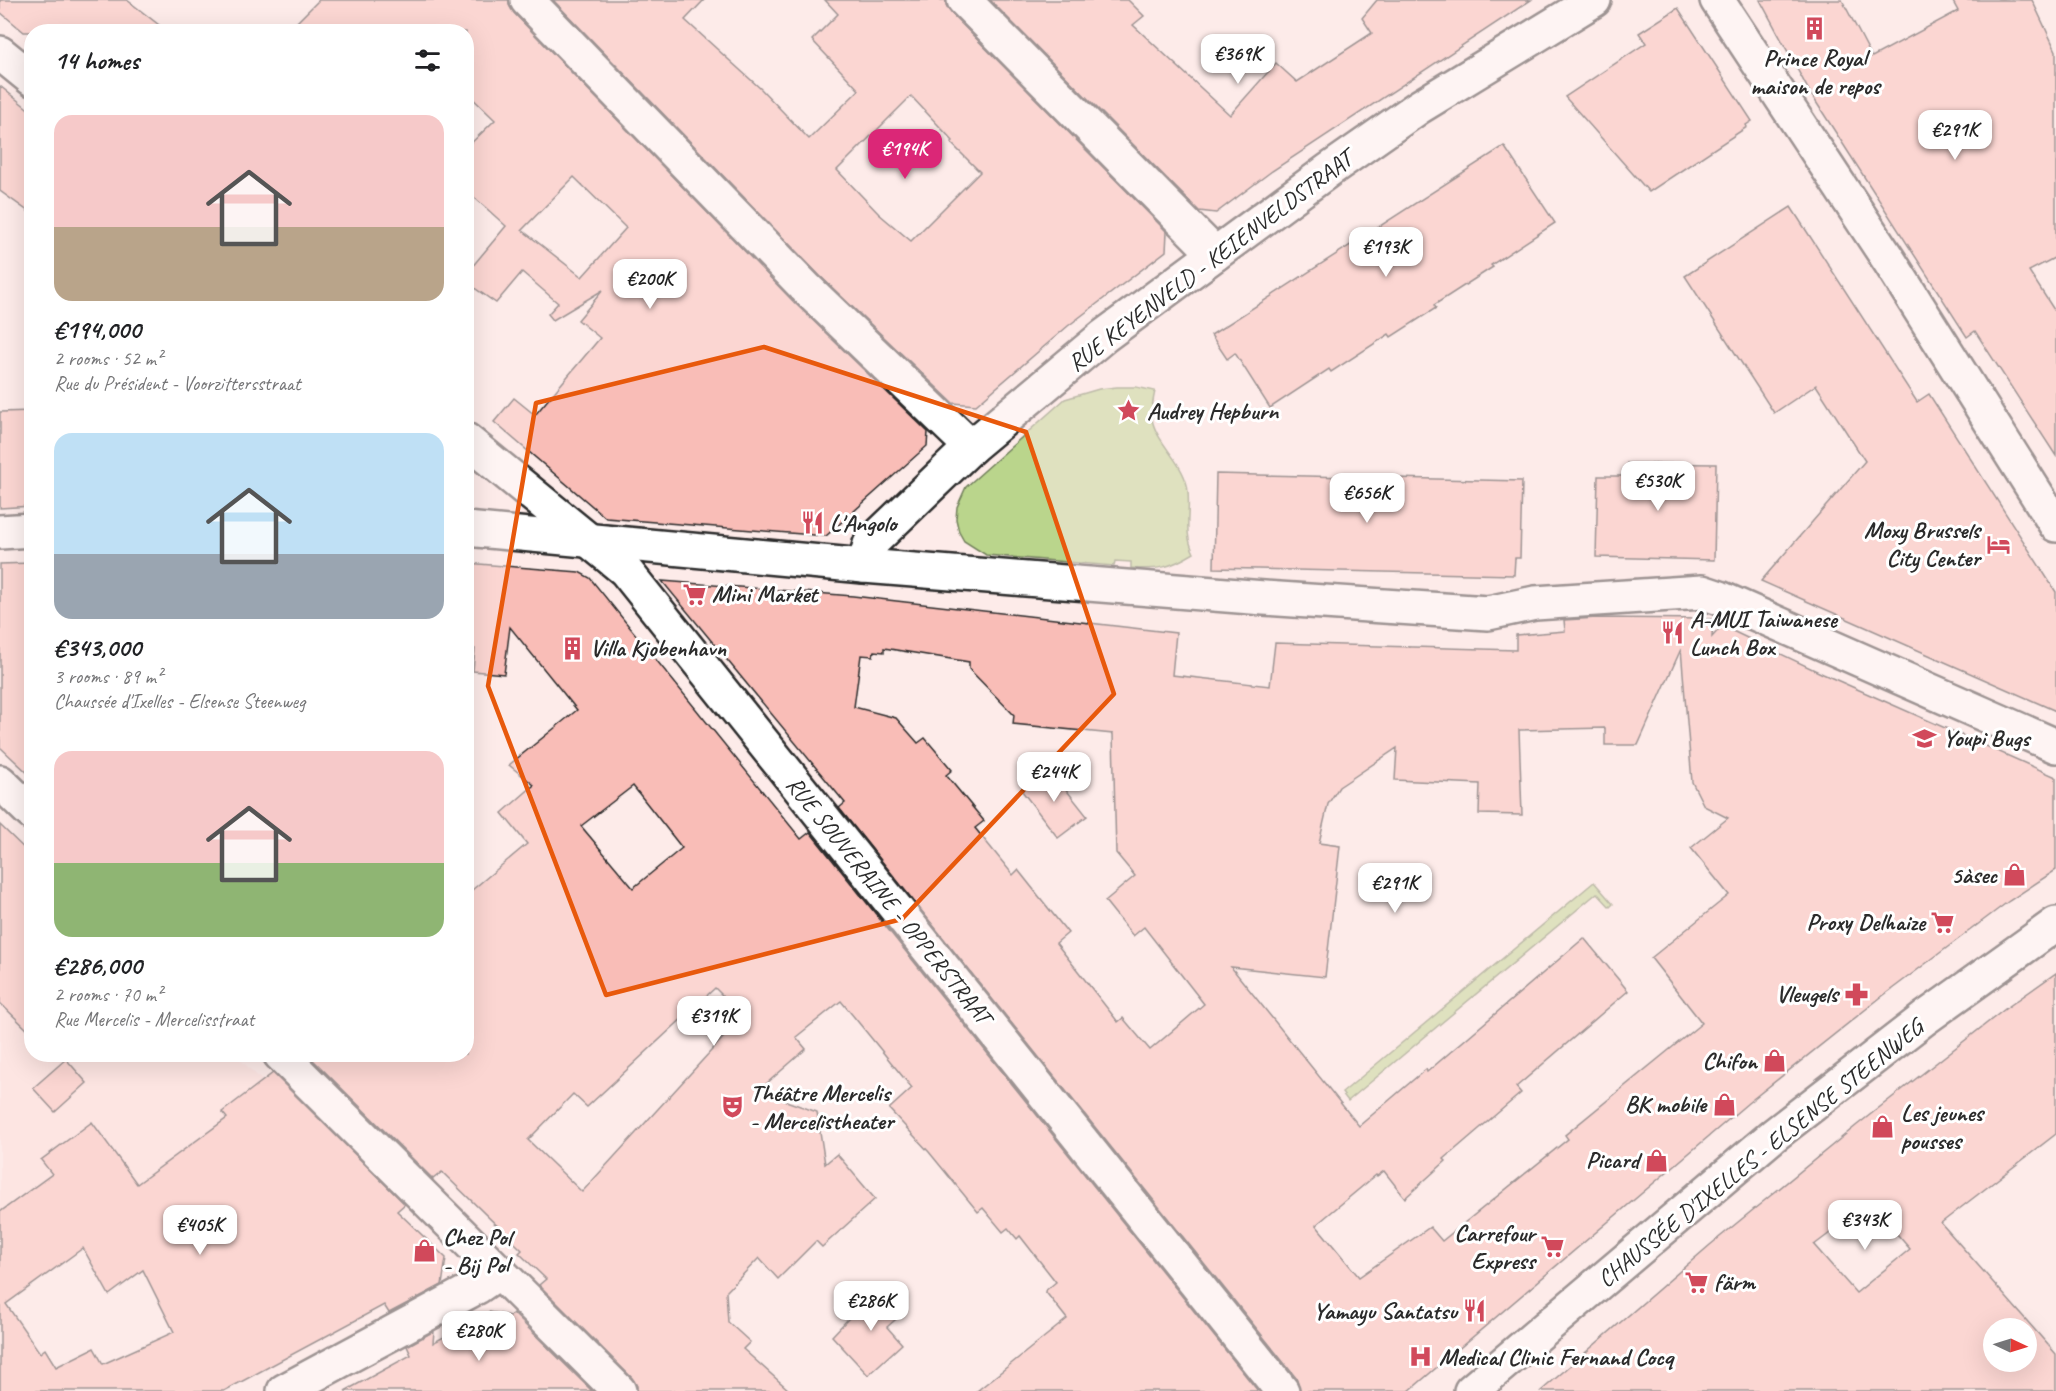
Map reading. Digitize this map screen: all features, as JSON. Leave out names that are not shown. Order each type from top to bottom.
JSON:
[{"type":"street","points":[[527,0],[807,289],[971,447]]},
{"type":"street","points":[[964,0],[1215,254]]},
{"type":"street","name":"RUE KEYENVELD - KEIENVELDSTRAAT","points":[[864,566],[870,544],[971,447],[1104,336],[1329,170],[1419,107],[1594,0]]},
{"type":"street","points":[[1717,0],[1890,262],[2056,525]]},
{"type":"street","points":[[0,53],[24,72]]},
{"type":"street","name":"RUE SOUVERAINE - OPPERSTRAAT","points":[[474,447],[625,570],[1282,1391]]},
{"type":"street","points":[[0,532],[24,530]]},
{"type":"street","points":[[474,530],[864,566],[1264,598],[1488,613],[1535,603],[1702,592],[2056,746]]},
{"type":"street","points":[[0,782],[24,805]]},
{"type":"street","name":"CHAUSSÉE D'IXELLES - ELSENSE STEENWEG","points":[[1471,1391],[1774,1135],[1925,1018],[2056,924]]},
{"type":"street","points":[[288,1062],[619,1391]]},
{"type":"street","points":[[284,1391],[477,1287],[499,1272]]},
{"type":"highlighted area","points":[[764,347],[1026,432],[1114,694],[902,919],[606,995],[488,686],[536,403]]},
{"type":"shaded area","points":[[0,825],[24,849],[24,1062],[243,1062],[263,1081],[222,1111],[227,1118],[121,1196],[0,1245]]},
{"type":"green space","points":[[1136,387],[1155,391],[1152,419],[1158,436],[1180,467],[1187,485],[1188,528],[1190,545],[1194,553],[1164,567],[1141,569],[1131,568],[1131,562],[1115,561],[1114,566],[986,555],[964,541],[956,519],[957,507],[966,487],[1065,399],[1099,389]]},
{"type":"green space","points":[[1594,882],[1613,904],[1610,907],[1597,893],[1348,1101],[1342,1093]]},
{"type":"building","points":[[0,0],[127,0],[158,24],[24,24],[24,32],[0,12]]},
{"type":"building","points":[[319,0],[509,0],[514,13],[794,302],[928,432],[927,446],[826,536],[606,518],[494,422],[514,398],[535,415],[600,338],[578,320],[603,290],[553,320],[548,314],[558,303],[522,272],[496,303],[474,288],[474,264],[506,226],[474,197],[474,140],[495,120],[474,100],[474,24],[295,24]],"holes":[[[574,177],[626,228],[582,277],[522,230]]]},
{"type":"building","points":[[553,0],[704,0],[685,20],[761,89],[809,139],[859,90],[812,40],[838,14],[825,0],[946,0],[951,13],[1167,232],[1166,251],[1068,326],[976,405],[953,403],[820,276]],"holes":[[[911,96],[953,141],[951,143],[980,172],[911,241],[879,214],[837,170]]]},
{"type":"building","points":[[990,0],[1128,0],[1144,16],[1133,25],[1230,115],[1276,63],[1297,82],[1372,33],[1362,18],[1377,0],[1531,0],[1272,171],[1216,213],[1199,211]]},
{"type":"building","points":[[1760,0],[1842,0],[1872,57],[1958,11],[1952,0],[2032,0],[2056,51],[2056,257],[2029,271],[2056,313],[2056,456],[1975,331],[1967,337],[1809,91]]},
{"type":"building","points":[[1678,8],[1752,121],[1746,125],[1747,127],[1649,192],[1565,97],[1646,43],[1639,33]]},
{"type":"building","points":[[0,86],[24,106],[24,208],[0,191]]},
{"type":"building","points":[[1504,146],[1555,223],[1434,305],[1436,308],[1391,337],[1389,334],[1331,372],[1329,369],[1270,408],[1235,353],[1227,359],[1211,335]]},
{"type":"building","points":[[1791,207],[1917,402],[1929,394],[2056,592],[2056,711],[1761,581],[1865,461],[1816,385],[1774,413],[1685,276]]},
{"type":"building","points":[[24,411],[24,506],[0,508],[0,412]]},
{"type":"building","points":[[1627,463],[1716,464],[1714,560],[1596,557],[1598,476],[1627,476]]},
{"type":"building","points":[[1216,474],[1522,481],[1520,558],[1515,558],[1514,575],[1214,568]]},
{"type":"building","points":[[24,563],[24,770],[0,747],[0,564]]},
{"type":"building","points":[[474,564],[579,572],[590,578],[801,839],[810,832],[1258,1391],[977,1391],[1067,1319],[1045,1291],[1056,1282],[1020,1236],[1017,1239],[1008,1228],[1003,1232],[983,1208],[978,1212],[929,1152],[889,1109],[912,1088],[841,1001],[796,1037],[806,1049],[758,1091],[817,1112],[825,1164],[837,1154],[875,1199],[822,1247],[816,1241],[778,1279],[759,1258],[726,1292],[728,1322],[750,1342],[743,1349],[790,1391],[637,1391],[632,1378],[539,1285],[546,1279],[519,1253],[522,1250],[442,1172],[433,1179],[315,1062],[474,1062],[474,888],[527,844],[502,813],[534,785],[509,765],[577,710],[510,627],[504,674],[474,671]],"holes":[[[633,786],[682,848],[633,888],[581,826]],[[715,988],[743,1016],[582,1192],[528,1140],[573,1094],[587,1107]]]},
{"type":"building","points":[[662,581],[853,596],[1176,633],[1172,675],[1270,686],[1275,643],[1516,650],[1516,635],[1565,631],[1564,620],[1713,619],[1712,637],[1722,626],[1823,674],[2056,777],[2056,870],[2009,901],[1880,998],[1748,1103],[1409,1391],[1300,1391],[1297,1379],[839,808],[845,803]],"holes":[[[884,648],[969,662],[969,669],[1014,715],[1013,724],[1113,734],[1116,853],[1135,876],[1105,901],[1133,936],[1144,927],[1204,1004],[1150,1050],[1123,1018],[1118,1022],[1056,943],[1068,933],[1018,870],[1013,875],[975,828],[984,821],[946,775],[952,770],[925,738],[918,743],[896,718],[854,707],[861,655],[873,656],[874,651],[884,652]],[[1681,649],[1692,782],[1704,806],[1728,818],[1691,848],[1729,895],[1651,958],[1702,1023],[1565,1135],[1568,1139],[1442,1241],[1430,1227],[1359,1277],[1316,1225],[1376,1175],[1384,1171],[1405,1198],[1446,1161],[1444,1159],[1521,1093],[1516,1087],[1628,991],[1584,938],[1427,1072],[1426,1069],[1359,1126],[1231,967],[1325,977],[1340,846],[1319,843],[1328,804],[1339,787],[1397,748],[1395,780],[1480,784],[1479,814],[1522,815],[1519,730],[1605,728],[1605,745],[1638,745]]]},
{"type":"building","points":[[1049,768],[1087,816],[1058,838],[1022,791]]},
{"type":"building","points":[[0,825],[24,848],[24,1026],[0,1003]]},
{"type":"building","points":[[2056,973],[2056,1134],[1941,1223],[2024,1318],[1983,1318],[1983,1372],[2037,1372],[2037,1332],[2056,1354],[2056,1391],[1541,1391],[1710,1245],[1857,1125],[2005,1009]],"holes":[[[1870,1203],[1910,1249],[1856,1293],[1814,1245]]]},
{"type":"building","points":[[63,1062],[69,1062],[87,1083],[55,1112],[33,1088]]},
{"type":"building","points":[[273,1073],[405,1204],[397,1211],[446,1258],[442,1285],[389,1313],[384,1305],[224,1391],[0,1391],[0,1212],[52,1174],[41,1160],[92,1122],[137,1184],[227,1118],[222,1112]],"holes":[[[83,1248],[109,1295],[143,1270],[174,1332],[103,1364],[94,1348],[56,1367],[45,1349],[40,1353],[6,1304]]]},
{"type":"building","points":[[883,1289],[903,1313],[887,1327],[902,1344],[868,1375],[832,1336],[864,1302]]},
{"type":"building","points":[[489,1312],[510,1316],[513,1313],[592,1391],[345,1391],[411,1355],[407,1346],[434,1331],[433,1343]]},
{"type":"place","name":"Prince Royal maison de repos","points":[[1815,28]]},
{"type":"place","name":"Audrey Hepburn","points":[[1129,411]]},
{"type":"place","name":"L'Angolo","points":[[812,523]]},
{"type":"place","name":"Moxy Brussels City Center","points":[[1998,544]]},
{"type":"place","name":"Mini Market","points":[[694,594]]},
{"type":"place","name":"A-MUI Taiwanese Lunch Box","points":[[1672,633]]},
{"type":"place","name":"Villa Kjobenhavn","points":[[572,648]]},
{"type":"place","name":"Youpi Bugs","points":[[1925,738]]},
{"type":"place","name":"5àsec","points":[[2015,875]]},
{"type":"place","name":"Proxy Delhaize","points":[[1943,922]]},
{"type":"place","name":"Vleugels","points":[[1856,994]]},
{"type":"place","name":"Chifon","points":[[1775,1061]]},
{"type":"place","name":"BK mobile","points":[[1724,1104]]},
{"type":"place","name":"Théâtre Mercelis - Mercelistheater","points":[[732,1107]]},
{"type":"place","name":"Les jeunes pousses","points":[[1883,1127]]},
{"type":"place","name":"Picard","points":[[1657,1160]]},
{"type":"place","name":"Carrefour Express","points":[[1553,1247]]},
{"type":"place","name":"Chez Pol - Bij Pol","points":[[425,1251]]},
{"type":"place","name":"färm","points":[[1696,1282]]},
{"type":"place","name":"Yamayu Santatsu","points":[[1475,1311]]},
{"type":"place","name":"Medical Clinic Fernand Cocq","points":[[1421,1357]]}]
